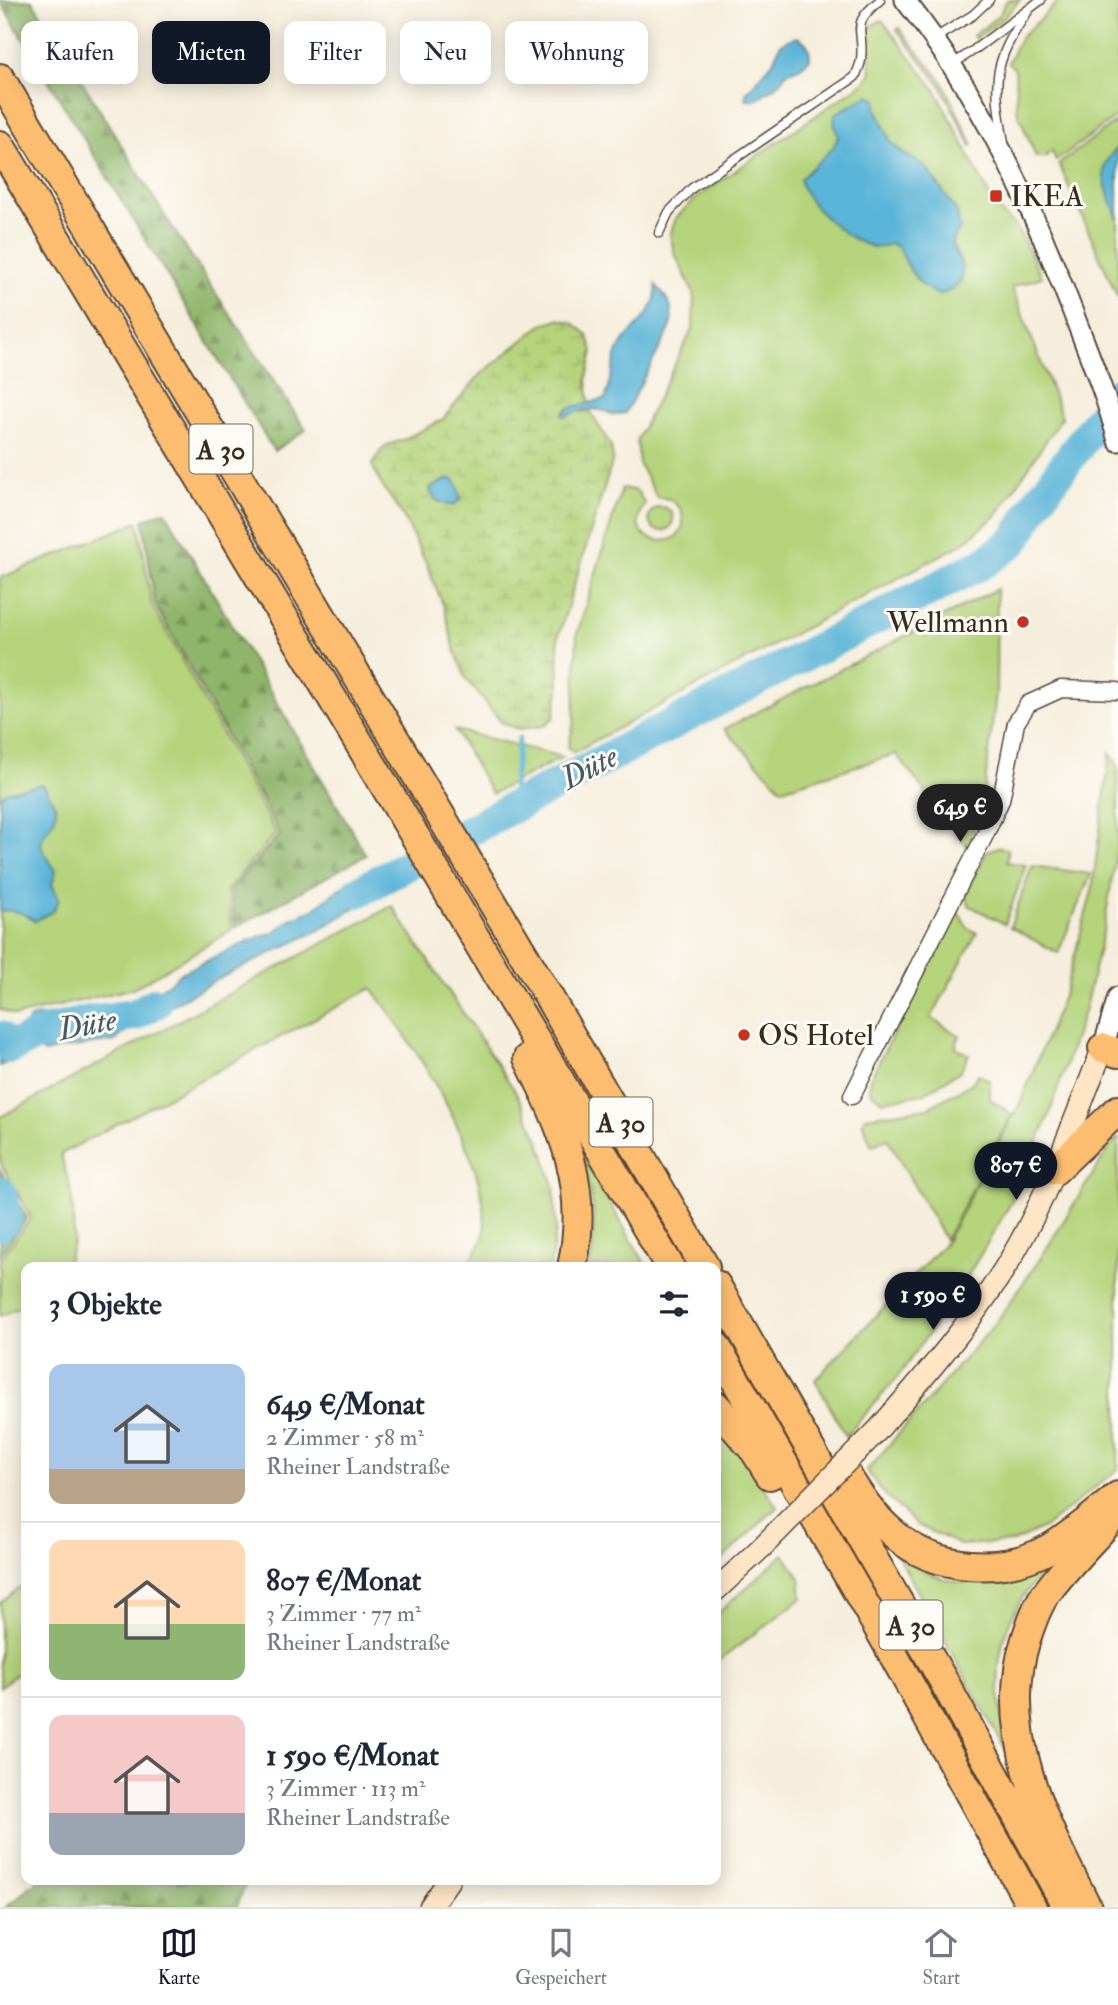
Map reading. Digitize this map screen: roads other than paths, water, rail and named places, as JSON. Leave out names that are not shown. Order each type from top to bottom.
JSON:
[{"type":"highway","name":"A 30","points":[[0,78],[470,864],[702,1262]]},
{"type":"highway","name":"A 30","points":[[0,145],[667,1262]]},
{"type":"highway","points":[[510,996],[515,1036],[553,1108],[570,1157],[579,1196],[573,1262]]},
{"type":"highway","points":[[1055,1170],[1118,1110]]},
{"type":"highway","name":"A 30","points":[[721,1294],[943,1680],[1067,1907]]},
{"type":"highway","points":[[751,1346],[772,1352],[863,1501],[893,1534],[909,1546],[933,1557],[988,1566],[1018,1562],[1050,1548],[1118,1496]]},
{"type":"highway","name":"A 30","points":[[721,1355],[883,1636],[1032,1907]]},
{"type":"highway","points":[[721,1412],[755,1451],[842,1597],[883,1636]]},
{"type":"highway","points":[[1087,1907],[1052,1838],[1033,1788],[1016,1720],[1015,1688],[1020,1658],[1044,1596],[1118,1512]]},
{"type":"main road","points":[[721,1585],[877,1431],[931,1369],[992,1287],[1014,1252],[1055,1170],[1110,1050]]},
{"type":"main road","points":[[430,1907],[445,1885]]},
{"type":"street","points":[[905,0],[953,64],[1007,160],[1046,243],[1102,388],[1117,437]]},
{"type":"street","points":[[852,1096],[1001,800],[1016,723],[1028,704],[1061,689],[1118,691]]},
{"type":"street","points":[[1110,1050],[1118,997]]},
{"type":"lane","points":[[659,233],[669,212],[692,188],[855,76],[861,61],[858,26],[864,13],[880,0]]},
{"type":"lane","points":[[936,38],[974,15],[989,0]]},
{"type":"lane","points":[[953,64],[1041,0]]},
{"type":"lane","points":[[1007,160],[997,105],[997,69],[1009,39],[1028,10]]},
{"type":"water","points":[[797,37],[808,46],[810,59],[801,67],[785,74],[779,84],[753,101],[746,99],[746,93],[773,62],[780,45]]},
{"type":"water","points":[[869,95],[877,99],[876,108],[891,142],[925,166],[957,212],[960,229],[952,245],[962,265],[962,279],[954,289],[939,295],[919,282],[899,248],[890,243],[874,247],[852,238],[829,221],[803,189],[800,179],[833,148],[838,137],[834,123],[835,114]]},
{"type":"water","points":[[1118,147],[1118,219],[1104,181],[1104,172],[1110,156]]},
{"type":"water","points":[[656,285],[670,305],[670,329],[625,413],[613,415],[601,410],[589,410],[565,416],[562,414],[569,408],[605,399],[618,351],[653,305]]},
{"type":"water","points":[[453,479],[457,484],[461,499],[453,506],[437,501],[430,488]]},
{"type":"water","points":[[43,784],[56,807],[55,818],[42,838],[41,847],[56,871],[52,884],[59,900],[53,911],[35,921],[19,912],[0,911],[0,796],[8,791]]},
{"type":"water","points":[[391,866],[404,884],[376,895],[317,931],[218,979],[125,1032],[115,1041],[44,1053],[38,1049],[0,1066],[0,1044],[16,1039],[32,1017],[46,1016],[68,1029],[112,1020],[135,1008],[144,998],[181,973],[274,932],[291,919],[312,910],[340,888]]},
{"type":"waterway","name":"Düte","points":[[358,892],[511,808],[985,562],[1015,540],[1037,502],[1118,393]]},
{"type":"waterway","points":[[511,808],[519,738]]},
{"type":"waterway","name":"Düte","points":[[0,1037],[10,1048],[44,1032],[89,1021],[134,1015],[156,1003]]},
{"type":"waterway","name":"Düte","points":[[0,1192],[7,1217],[0,1225]]},
{"type":"place","name":"IKEA","points":[[996,196]]},
{"type":"place","name":"Wellmann","points":[[1023,622]]},
{"type":"place","name":"OS Hotel","points":[[744,1035]]}]
